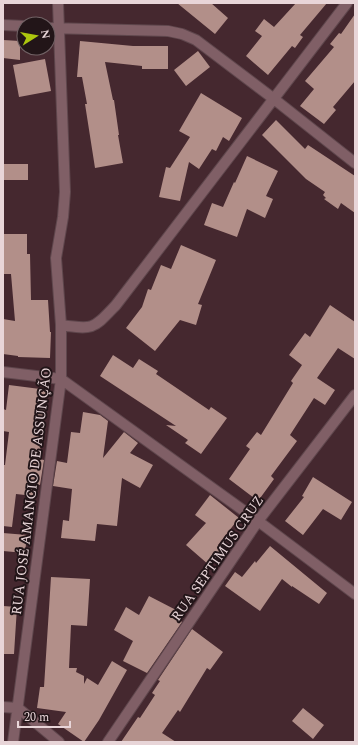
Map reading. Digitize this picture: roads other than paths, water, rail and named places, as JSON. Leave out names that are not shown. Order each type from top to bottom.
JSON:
[{"type":"street","name":"RUA JOSÉ AMANCIO DE ASSUNÇÃO","points":[[13,742],[62,379],[61,325],[56,258],[63,217],[65,192],[58,3]]},
{"type":"street","points":[[61,325],[88,328],[101,321],[121,298],[347,3]]},
{"type":"street","points":[[3,25],[16,26]]},
{"type":"street","points":[[56,29],[168,31],[182,34],[196,40],[355,163]]},
{"type":"street","points":[[3,372],[62,379],[258,521],[355,594]]},
{"type":"street","name":"RUA SEPTIMUS CRUZ","points":[[108,742],[258,521],[355,395]]},
{"type":"street","points":[[3,707],[18,708],[59,742]]}]
